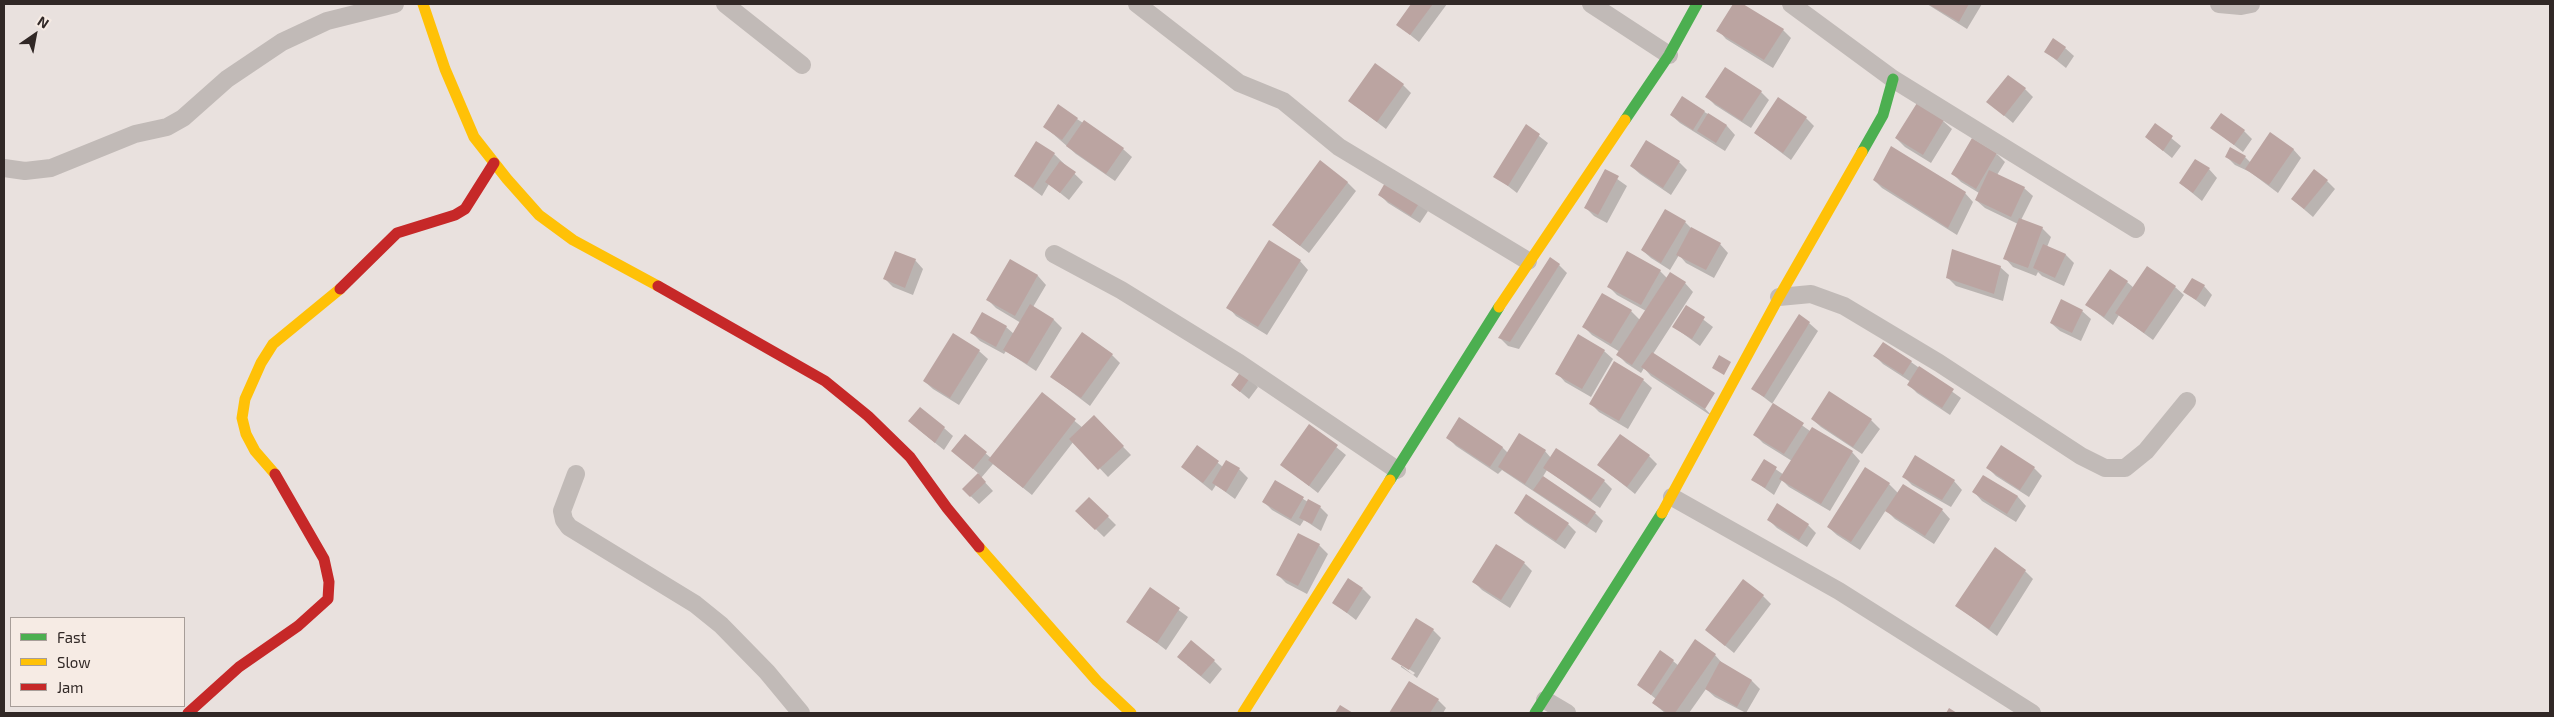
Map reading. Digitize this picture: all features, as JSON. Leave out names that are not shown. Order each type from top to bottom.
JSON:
[{"type":"street","points":[[4,168],[25,171],[51,168],[135,134],[167,127],[183,118],[227,79],[282,42],[327,21],[394,4]]},
{"type":"street","points":[[423,4],[445,70],[474,137],[494,163],[540,215],[573,240],[713,316],[825,381],[868,416],[910,457],[947,508],[1020,596],[1097,681],[1131,713]]},
{"type":"street","points":[[725,4],[802,65]]},
{"type":"street","points":[[1137,4],[1239,83],[1283,101],[1339,147],[1365,164],[1528,260]]},
{"type":"street","points":[[1591,4],[1669,55]]},
{"type":"street","points":[[1243,713],[1528,260],[1669,55],[1697,4]]},
{"type":"street","points":[[1792,4],[1893,79],[2136,229]]},
{"type":"street","points":[[2219,4],[2240,6],[2251,4]]},
{"type":"street","points":[[1567,713],[1540,707],[1672,497],[1779,297],[1883,115],[1893,79]]},
{"type":"street","points":[[188,713],[239,667],[298,626],[324,605],[328,598],[329,582],[324,559],[286,492],[255,451],[246,434],[242,418],[245,399],[261,363],[273,344],[329,299],[397,233],[465,209],[494,163]]},
{"type":"street","points":[[1054,254],[1121,290],[1239,363],[1397,470]]},
{"type":"street","points":[[1795,269],[1811,294]]},
{"type":"street","points":[[1779,297],[1811,294],[1844,306],[1874,323],[2080,456],[2105,468],[2125,468],[2146,451],[2187,401]]},
{"type":"street","points":[[576,474],[562,511],[564,520],[569,527],[695,604],[721,625],[766,672],[801,713]]},
{"type":"street","points":[[1672,497],[1839,591],[2032,713]]},
{"type":"building","points":[[1411,4],[1433,4],[1410,35],[1396,25]]},
{"type":"building","points":[[1733,4],[1743,4],[1784,29],[1764,60],[1716,31]]},
{"type":"building","points":[[1928,4],[1969,4],[1959,22]]},
{"type":"building","points":[[2053,38],[2066,47],[2057,60],[2044,52]]},
{"type":"building","points":[[1375,63],[1404,84],[1377,122],[1348,101]]},
{"type":"building","points":[[1725,67],[1762,91],[1742,121],[1705,97]]},
{"type":"building","points":[[2008,75],[2026,88],[2004,116],[1986,102]]},
{"type":"building","points":[[1682,96],[1705,111],[1693,130],[1670,115]]},
{"type":"building","points":[[1778,97],[1807,117],[1783,153],[1754,133]]},
{"type":"building","points":[[1917,103],[1944,120],[1923,155],[1895,138]]},
{"type":"building","points":[[1058,104],[1078,118],[1062,140],[1043,127]]},
{"type":"building","points":[[1708,113],[1727,125],[1716,143],[1697,131]]},
{"type":"building","points":[[2221,113],[2245,130],[2234,145],[2210,128]]},
{"type":"building","points":[[1084,120],[1124,148],[1106,174],[1066,146]]},
{"type":"building","points":[[2155,123],[2173,136],[2163,151],[2145,137]]},
{"type":"building","points":[[1526,124],[1540,134],[1508,186],[1493,177]]},
{"type":"building","points":[[2270,132],[2294,149],[2269,185],[2245,169]]},
{"type":"building","points":[[1972,138],[1997,153],[1976,189],[1951,174]]},
{"type":"building","points":[[1646,140],[1680,161],[1663,188],[1630,166]]},
{"type":"building","points":[[1036,141],[1055,153],[1033,188],[1014,176]]},
{"type":"building","points":[[1891,146],[1966,192],[1948,228],[1873,180]]},
{"type":"building","points":[[2230,147],[2246,156],[2240,165],[2225,157]]},
{"type":"building","points":[[2195,159],[2210,168],[2193,193],[2179,183]]},
{"type":"building","points":[[1320,160],[1348,182],[1300,246],[1272,225]]},
{"type":"building","points":[[1060,161],[1076,172],[1060,193],[1045,182]]},
{"type":"building","points":[[1605,169],[1619,176],[1598,215],[1584,208]]},
{"type":"building","points":[[2314,169],[2328,180],[2304,209],[2291,199]]},
{"type":"building","points":[[1989,170],[2025,187],[2011,217],[1975,200]]},
{"type":"building","points":[[1386,181],[1420,202],[1411,216],[1378,195]]},
{"type":"building","points":[[1665,209],[1686,221],[1661,263],[1641,250]]},
{"type":"building","points":[[2019,218],[2043,227],[2028,268],[2003,259]]},
{"type":"building","points":[[1691,227],[1721,243],[1706,270],[1676,255]]},
{"type":"building","points":[[1269,240],[1301,260],[1258,327],[1226,308]]},
{"type":"building","points":[[2043,244],[2066,254],[2055,278],[2033,268]]},
{"type":"building","points":[[1952,249],[2001,266],[1994,294],[1946,278]]},
{"type":"building","points":[[895,251],[916,259],[905,288],[883,279]]},
{"type":"building","points":[[1627,251],[1661,270],[1641,305],[1607,287]]},
{"type":"building","points":[[1550,257],[1560,264],[1510,342],[1498,338]]},
{"type":"building","points":[[1010,259],[1038,275],[1015,316],[986,300]]},
{"type":"building","points":[[2147,266],[2176,286],[2144,333],[2115,313]]},
{"type":"building","points":[[2110,269],[2128,281],[2104,317],[2085,305]]},
{"type":"building","points":[[1670,272],[1686,282],[1632,365],[1616,355]]},
{"type":"building","points":[[2192,278],[2205,285],[2196,300],[2183,292]]},
{"type":"building","points":[[1602,293],[1632,310],[1611,344],[1582,327]]},
{"type":"building","points":[[2061,299],[2083,310],[2072,333],[2050,323]]},
{"type":"building","points":[[1030,304],[1054,319],[1027,364],[1003,350]]},
{"type":"building","points":[[1686,305],[1705,317],[1692,339],[1672,327]]},
{"type":"building","points":[[982,312],[1007,326],[996,347],[970,333]]},
{"type":"building","points":[[1799,314],[1810,322],[1764,397],[1751,389]]},
{"type":"building","points":[[1082,332],[1113,354],[1081,398],[1050,377]]},
{"type":"building","points":[[953,333],[980,350],[950,398],[923,381]]},
{"type":"building","points":[[1578,334],[1605,350],[1582,389],[1555,374]]},
{"type":"building","points":[[1883,342],[1912,361],[1903,375],[1873,356]]},
{"type":"building","points":[[1652,352],[1715,393],[1705,409],[1641,367]]},
{"type":"building","points":[[1719,355],[1731,362],[1724,375],[1712,368]]},
{"type":"building","points":[[1614,361],[1644,379],[1619,421],[1589,404]]},
{"type":"building","points":[[1919,366],[1954,389],[1942,408],[1907,385]]},
{"type":"building","points":[[1241,371],[1250,378],[1240,392],[1231,385]]},
{"type":"building","points":[[1829,391],[1872,419],[1853,447],[1811,419]]},
{"type":"building","points":[[1042,392],[1076,419],[1023,488],[988,460]]},
{"type":"building","points":[[1773,403],[1804,423],[1784,454],[1753,435]]},
{"type":"building","points":[[920,407],[945,427],[935,443],[908,421]]},
{"type":"building","points":[[1094,415],[1124,446],[1098,470],[1069,439]]},
{"type":"building","points":[[1459,417],[1503,447],[1490,467],[1446,438]]},
{"type":"building","points":[[1309,424],[1338,445],[1309,486],[1280,465]]},
{"type":"building","points":[[1812,427],[1853,451],[1821,504],[1779,479]]},
{"type":"building","points":[[1519,433],[1546,450],[1525,484],[1498,467]]},
{"type":"building","points":[[965,434],[987,452],[973,469],[951,451]]},
{"type":"building","points":[[1620,434],[1650,455],[1627,487],[1597,465]]},
{"type":"building","points":[[1197,445],[1219,461],[1203,483],[1181,467]]},
{"type":"building","points":[[2001,445],[2035,467],[2020,490],[1986,468]]},
{"type":"building","points":[[1556,448],[1605,480],[1591,500],[1543,468]]},
{"type":"building","points":[[1915,455],[1955,480],[1942,500],[1902,477]]},
{"type":"building","points":[[1764,459],[1777,467],[1765,488],[1751,480]]},
{"type":"building","points":[[1226,460],[1240,468],[1226,492],[1212,483]]},
{"type":"building","points":[[1865,467],[1890,483],[1851,542],[1827,527]]},
{"type":"building","points":[[978,473],[986,482],[970,497],[962,489]]},
{"type":"building","points":[[1983,475],[2018,496],[2007,514],[1972,492]]},
{"type":"building","points":[[1543,476],[1596,512],[1587,525],[1533,490]]},
{"type":"building","points":[[1275,480],[1304,497],[1291,519],[1262,502]]},
{"type":"building","points":[[1903,484],[1943,509],[1925,536],[1885,511]]},
{"type":"building","points":[[1526,494],[1569,523],[1556,541],[1514,513]]},
{"type":"building","points":[[1089,497],[1109,516],[1095,530],[1075,511]]},
{"type":"building","points":[[1308,499],[1321,506],[1312,524],[1299,518]]},
{"type":"building","points":[[1777,503],[1809,524],[1799,540],[1767,520]]},
{"type":"building","points":[[1298,533],[1320,544],[1298,586],[1276,575]]},
{"type":"building","points":[[1496,544],[1525,562],[1501,600],[1472,582]]},
{"type":"building","points":[[1995,547],[2026,570],[1989,629],[1955,606]]},
{"type":"building","points":[[1348,578],[1363,588],[1347,613],[1332,603]]},
{"type":"building","points":[[1743,579],[1764,595],[1725,646],[1705,630]]},
{"type":"building","points":[[1150,587],[1180,608],[1157,643],[1126,622]]},
{"type":"building","points":[[1416,618],[1434,629],[1409,670],[1391,659]]},
{"type":"building","points":[[1695,639],[1716,654],[1675,713],[1667,713],[1652,703]]},
{"type":"building","points":[[1191,640],[1215,660],[1201,676],[1177,657]]},
{"type":"building","points":[[1660,650],[1674,660],[1651,695],[1637,685]]},
{"type":"building","points":[[1720,661],[1752,680],[1737,707],[1705,689]]},
{"type":"building","points":[[1409,681],[1439,699],[1430,713],[1389,713]]},
{"type":"building","points":[[1340,705],[1353,713],[1335,713]]},
{"type":"building","points":[[1949,708],[1957,713],[1946,713]]},
{"type":"traffic: fast","points":[[1625,120],[1669,55],[1697,4]]},
{"type":"traffic: fast","points":[[1862,152],[1883,115],[1893,79]]},
{"type":"traffic: fast","points":[[1390,480],[1499,307]]},
{"type":"traffic: fast","points":[[1535,713],[1662,513]]},
{"type":"traffic: slow","points":[[423,4],[445,69],[474,137],[507,179],[539,215],[573,240],[658,286]]},
{"type":"traffic: slow","points":[[1499,307],[1625,120]]},
{"type":"traffic: slow","points":[[1662,513],[1779,297],[1862,152]]},
{"type":"traffic: slow","points":[[275,474],[255,451],[246,434],[242,418],[245,399],[261,363],[273,344],[340,289]]},
{"type":"traffic: slow","points":[[1243,713],[1390,480]]},
{"type":"traffic: slow","points":[[979,547],[1097,681],[1131,713]]},
{"type":"traffic: jam","points":[[340,289],[397,233],[455,215],[465,209],[494,163]]},
{"type":"traffic: jam","points":[[658,286],[825,381],[868,416],[910,457],[947,508],[979,547]]},
{"type":"traffic: jam","points":[[188,713],[239,667],[298,626],[328,599],[329,582],[324,559],[275,474]]}]
